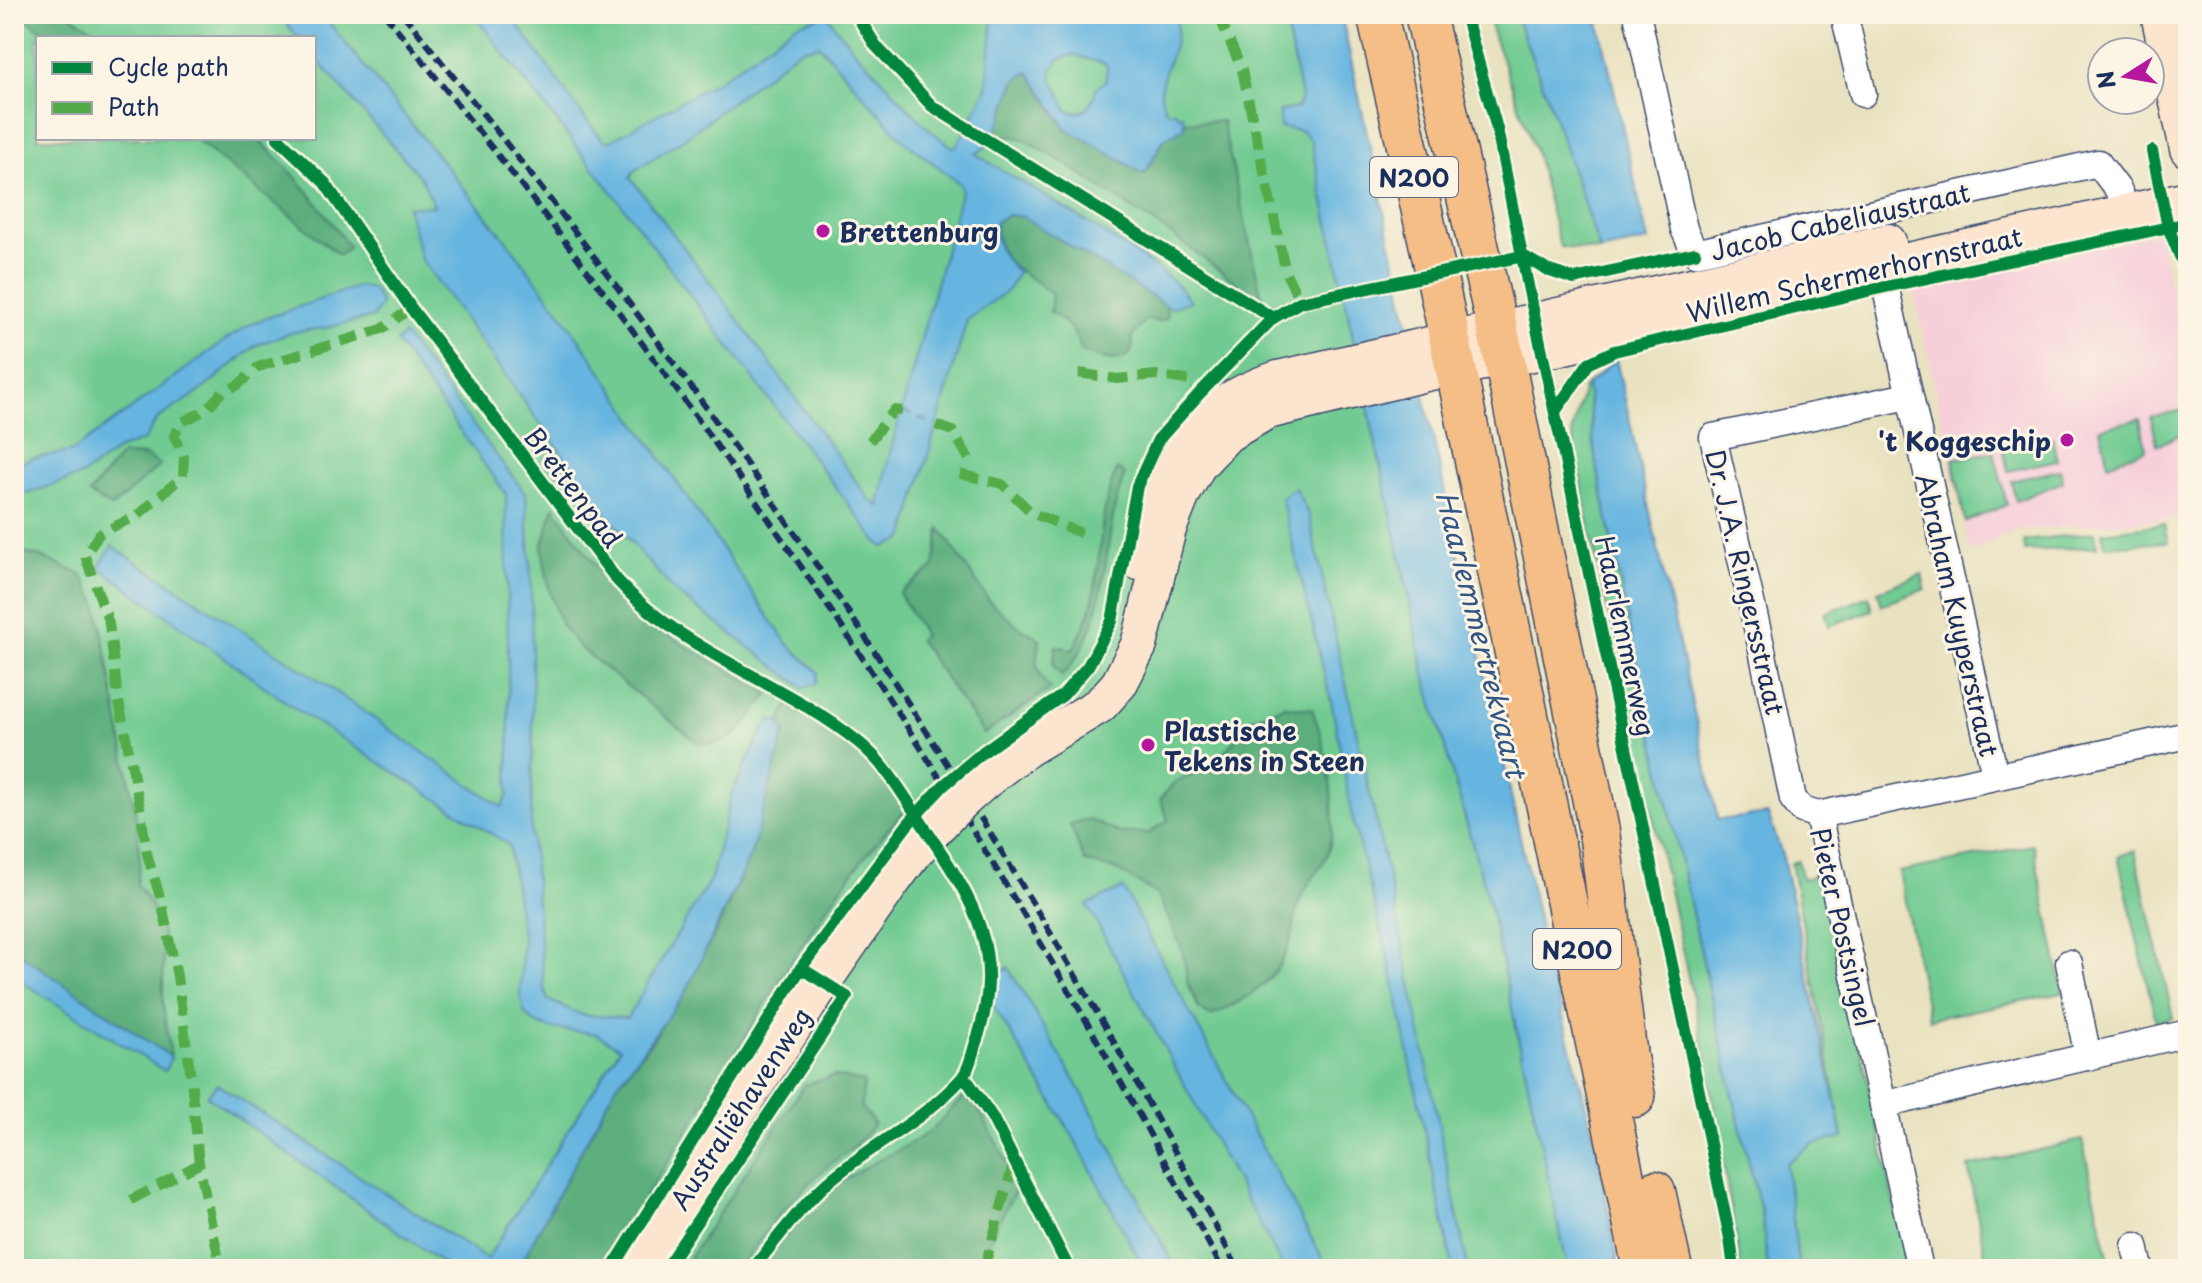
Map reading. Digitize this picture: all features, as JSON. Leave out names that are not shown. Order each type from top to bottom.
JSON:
[{"type":"main road","name":"N200","points":[[1377,14],[1440,356],[1643,1269]]},
{"type":"main road","name":"N200","points":[[1425,14],[1501,344],[1599,831],[1627,1057],[1672,1269]]},
{"type":"street","name":"Jacob Cabeliaustraat","points":[[1637,14],[1684,229],[1695,253],[2098,163],[2121,202]]},
{"type":"street","points":[[1844,14],[1863,94]]},
{"type":"street","points":[[2164,15],[2188,149]]},
{"type":"street","name":"Willem Schermerhornstraat","points":[[1440,356],[1824,285],[2121,202],[2188,175]]},
{"type":"street","name":"Willem Schermerhornstraat","points":[[1501,344],[2121,202],[2188,199]]},
{"type":"street","name":"Abraham Kuyperstraat","points":[[1881,267],[1995,775]]},
{"type":"street","name":"Australiëhavenweg","points":[[635,1269],[823,982],[916,849],[946,814],[986,779],[1108,697],[1131,665],[1149,613],[1168,529],[1198,465],[1227,434],[1251,418],[1286,405],[1336,379],[1440,356]]},
{"type":"street","name":"Dr. J.A. Ringersstraat","points":[[1818,815],[1802,810],[1793,799],[1713,437],[1909,396]]},
{"type":"street","name":"Pieter Postsingel","points":[[1920,1269],[1818,815],[2188,735]]},
{"type":"street","points":[[2069,963],[2088,1057]]},
{"type":"street","points":[[1883,1105],[2188,1033]]},
{"type":"shaded area","name":"'t Koggeschip","points":[[2158,233],[2188,363],[2188,518],[2018,530],[1970,552],[1914,290]]},
{"type":"green space","points":[[14,14],[1284,14],[1301,97],[1298,108],[1289,111],[1280,127],[1302,131],[1311,141],[1427,683],[1490,906],[1568,1269],[14,1269]]},
{"type":"green space","points":[[21,14],[69,14],[104,36],[48,36]]},
{"type":"green space","points":[[1486,14],[1515,14],[1551,106],[1600,251],[1560,247],[1536,154]]},
{"type":"green space","points":[[1029,72],[1066,128],[1145,173],[1164,139],[1184,128],[1184,122],[1222,121],[1263,303],[1175,237],[1064,163],[1025,140],[994,136],[1016,79]]},
{"type":"green space","points":[[196,140],[258,140],[306,189],[328,217],[349,247],[339,255]]},
{"type":"green space","points":[[1008,215],[1023,217],[1038,225],[1166,305],[1167,318],[1159,322],[1146,319],[1132,337],[1129,354],[1123,358],[1106,359],[1081,350],[1070,328],[1050,312],[1052,295],[1013,266],[1001,250],[996,221]]},
{"type":"green space","points":[[1587,385],[1595,456],[1637,664],[1761,1211],[1768,1269],[1741,1269],[1706,1058],[1592,541],[1572,431]]},
{"type":"green space","points":[[2188,409],[2188,431],[2157,445],[2151,417]]},
{"type":"green space","points":[[2140,419],[2146,449],[2108,464],[2100,428]]},
{"type":"green space","points":[[2052,437],[2057,460],[2008,471],[2003,449]]},
{"type":"green space","points":[[1994,452],[2007,505],[1965,522],[1953,459]]},
{"type":"green space","points":[[121,455],[146,456],[160,465],[112,507],[89,494]]},
{"type":"green space","points":[[1117,469],[1125,474],[1114,511],[1094,621],[1076,659],[1062,676],[1053,665],[1056,646],[1073,650],[1088,616],[1106,502]]},
{"type":"green space","points":[[2060,470],[2063,482],[2016,501],[2011,481]]},
{"type":"green space","points":[[554,507],[604,576],[639,613],[686,646],[769,694],[733,736],[724,741],[698,743],[579,647],[561,624],[549,589],[542,548]]},
{"type":"green space","points":[[2164,524],[2168,542],[2105,546],[2102,532]]},
{"type":"green space","points":[[940,528],[990,602],[1015,624],[1040,639],[1038,666],[1041,677],[1050,689],[984,734],[919,640],[924,635],[899,593],[934,567]]},
{"type":"green space","points":[[2095,532],[2097,547],[2025,551],[2024,541]]},
{"type":"green space","points":[[14,550],[41,557],[82,575],[97,603],[137,822],[140,862],[137,885],[156,914],[163,940],[163,1000],[171,1057],[14,950]]},
{"type":"green space","points":[[1922,574],[1925,589],[1882,605],[1878,591]]},
{"type":"green space","points":[[1869,596],[1872,610],[1829,626],[1825,613]]},
{"type":"green space","points":[[788,705],[845,739],[873,764],[907,809],[852,873],[803,943],[602,1269],[518,1269],[615,1087],[653,1040],[714,936],[751,854],[784,732],[780,723]]},
{"type":"green space","points":[[1285,706],[1312,709],[1317,724],[1332,797],[1329,848],[1299,901],[1293,932],[1281,963],[1252,993],[1211,1016],[1199,1009],[1188,983],[1182,949],[1158,895],[1117,870],[1085,862],[1070,824],[1088,819],[1119,833],[1149,833],[1168,820],[1160,799],[1175,782],[1203,770],[1228,749],[1248,720]]},
{"type":"green space","points":[[2033,845],[2063,993],[1929,1019],[1899,872]]},
{"type":"green space","points":[[2135,851],[2173,1018],[2156,1022],[2118,856]]},
{"type":"green space","points":[[1798,861],[1803,879],[1822,874],[1909,1269],[1799,1269],[1786,1163],[1813,1144],[1843,1136],[1791,863]]},
{"type":"green space","points":[[834,1076],[864,1082],[861,1107],[874,1123],[868,1132],[797,1195],[739,1269],[682,1269],[804,1085]]},
{"type":"green space","points":[[971,1095],[1019,1184],[988,1246],[987,1269],[758,1269],[800,1219],[836,1186],[921,1137],[960,1101]]},
{"type":"green space","points":[[2082,1140],[2111,1269],[1988,1269],[1968,1167]]},
{"type":"water","points":[[277,14],[322,14],[503,236],[566,320],[786,642],[818,672],[817,683],[804,688],[674,591],[602,509],[421,259],[407,207],[434,206],[422,179],[316,58],[316,36],[297,36]]},
{"type":"water","points":[[473,14],[510,14],[604,141],[610,141],[719,80],[797,24],[827,15],[847,42],[917,117],[953,147],[957,146],[987,88],[993,14],[1175,14],[1176,40],[1161,88],[1167,112],[1176,111],[1178,116],[1183,115],[1184,129],[1164,139],[1144,174],[1066,128],[1029,72],[1016,79],[996,131],[976,154],[1148,262],[1191,301],[1171,308],[1023,217],[1008,215],[996,221],[1000,250],[1018,272],[1008,290],[967,320],[904,539],[884,547],[877,542]],"holes":[[[819,45],[903,140],[959,183],[962,189],[888,461],[879,506],[869,499],[630,177],[800,49]],[[1075,54],[1107,65],[1106,81],[1096,88],[1088,108],[1080,112],[1068,111],[1051,71],[1060,59]]]},
{"type":"water","points":[[1284,14],[1341,14],[1539,924],[1597,1149],[1619,1269],[1568,1269],[1490,906],[1427,683],[1311,141],[1302,131],[1280,127],[1279,111],[1298,108],[1301,97]]},
{"type":"water","points":[[1515,14],[1597,14],[1648,241],[1600,251],[1551,106]]},
{"type":"water","points":[[359,286],[373,289],[381,304],[373,317],[294,332],[256,345],[199,392],[157,419],[144,440],[119,449],[83,475],[14,498],[14,465],[33,458],[73,451],[255,322]]},
{"type":"water","points":[[404,335],[526,494],[531,573],[531,831],[544,988],[548,1000],[582,1015],[627,1018],[711,878],[731,795],[760,736],[771,720],[780,723],[785,731],[751,854],[685,994],[615,1087],[518,1269],[451,1269],[207,1096],[217,1084],[487,1259],[620,1048],[596,1034],[549,1028],[535,1023],[524,1013],[520,994],[523,941],[509,845],[300,712],[99,567],[112,546],[314,677],[502,807],[508,795],[509,748],[506,494],[396,342]]},
{"type":"water","points":[[1616,359],[1718,820],[1768,814],[1783,858],[1843,1137],[1813,1144],[1786,1163],[1799,1269],[1768,1269],[1761,1211],[1637,664],[1595,456],[1587,385]]},
{"type":"water","points":[[1295,488],[1309,516],[1402,940],[1468,1269],[1453,1269],[1392,973],[1353,821],[1332,705],[1281,497]]},
{"type":"water","points":[[1123,888],[1328,1269],[1284,1269],[1087,905]]},
{"type":"water","points":[[14,950],[171,1057],[165,1071],[14,977]]},
{"type":"water","points":[[1008,967],[1081,1091],[1176,1269],[1144,1269],[1074,1138],[993,1005],[998,977]]},
{"type":"ferry route","points":[[902,411],[936,425]]},
{"type":"railway","points":[[385,14],[643,344],[826,604],[1034,931],[1222,1269]]},
{"type":"railway","points":[[403,14],[654,336],[856,624],[1028,895],[1136,1081],[1238,1269]]},
{"type":"marked path","points":[[1218,14],[1242,70],[1286,273],[1300,302]]},
{"type":"marked path","points":[[199,1164],[177,976],[161,900],[147,854],[118,697],[109,623],[85,556],[99,534],[138,515],[183,476],[184,457],[174,436],[180,423],[206,410],[223,391],[238,385],[258,367],[382,329],[411,308]]},
{"type":"marked path","points":[[1079,373],[1117,379],[1156,375],[1192,381],[1200,393]]},
{"type":"marked path","points":[[870,441],[894,410],[902,411]]},
{"type":"marked path","points":[[936,425],[953,431],[969,459]]},
{"type":"marked path","points":[[960,474],[1002,484],[1032,513],[1081,533]]},
{"type":"marked path","points":[[984,1269],[1014,1161]]},
{"type":"marked path","points":[[131,1200],[199,1164],[221,1269]]},
{"type":"cycle path","points":[[856,14],[876,46],[932,106],[1273,318]]},
{"type":"cycle path","name":"Haarlemmerweg","points":[[1465,14],[1497,129],[1734,1269]]},
{"type":"cycle path","name":"Brettenpad","points":[[280,140],[325,183],[411,308],[617,580],[672,628],[828,720],[867,749],[900,790],[956,876],[980,927],[988,981],[985,1011],[964,1075],[931,1107],[828,1182],[779,1235],[753,1269]]},
{"type":"cycle path","points":[[2152,151],[2168,227],[2188,284]]},
{"type":"cycle path","points":[[1556,410],[1589,363],[1614,351],[1885,287],[2188,223]]},
{"type":"cycle path","points":[[1523,256],[1547,270],[1574,279],[1695,253]]},
{"type":"cycle path","points":[[612,1269],[801,968],[908,824],[943,786],[983,752],[1063,695],[1088,666],[1112,621],[1137,486],[1158,440],[1200,393],[1273,318],[1300,302],[1523,256]]},
{"type":"cycle path","points":[[665,1269],[847,997],[801,968]]},
{"type":"cycle path","points":[[964,1076],[992,1117],[1069,1269]]},
{"type":"place","name":"Brettenburg","points":[[823,231]]},
{"type":"place","name":"'t Koggeschip","points":[[2067,440]]},
{"type":"place","name":"Plastische Tekens in Steen","points":[[1148,745]]},
{"type":"water label","name":"Haarlemmertrekvaart","points":[[1482,634]]}]
